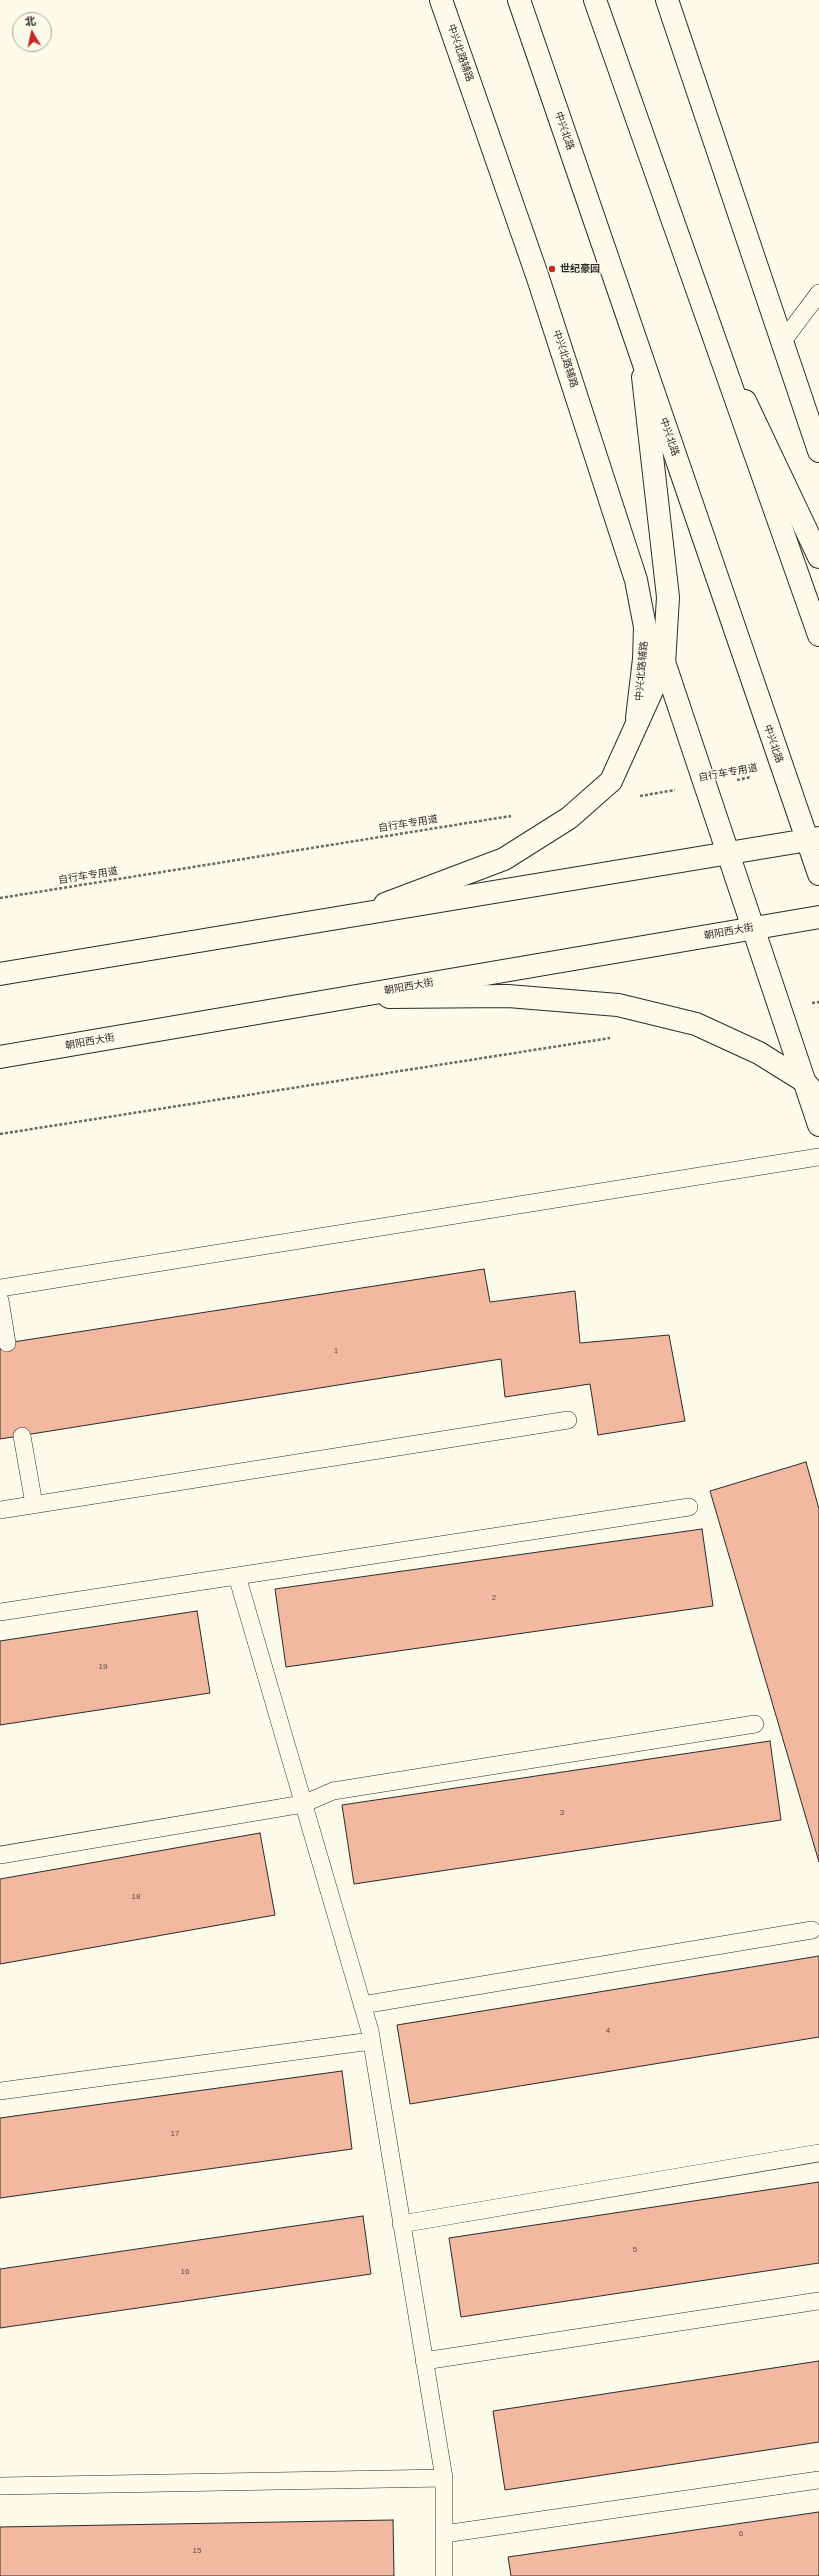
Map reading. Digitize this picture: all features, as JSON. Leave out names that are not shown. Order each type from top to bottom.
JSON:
[{"type":"main road","name":"中兴北路辅路","points":[[441,0],[540,283],[636,580],[645,627],[644,659],[636,727]]},
{"type":"main road","name":"中兴北路","points":[[520,0],[783,771],[813,840],[819,874]]},
{"type":"main road","points":[[595,0],[819,635]]},
{"type":"main road","points":[[667,0],[819,451]]},
{"type":"main road","points":[[713,334],[819,557]]},
{"type":"main road","points":[[350,916],[504,860],[569,818],[610,781],[664,664],[668,596],[640,352]]},
{"type":"main road","points":[[636,580],[819,1125]]},
{"type":"main road","points":[[0,974],[813,840]]},
{"type":"main road","name":"朝阳西大街","points":[[0,1057],[819,917]]},
{"type":"main road","points":[[352,997],[508,996],[618,1005],[696,1024],[759,1053],[804,1081],[819,1099]]},
{"type":"lane","points":[[783,341],[819,293]]},
{"type":"lane","points":[[0,1288],[819,1157]]},
{"type":"lane","points":[[0,1300],[7,1343]]},
{"type":"lane","points":[[0,1510],[568,1420]]},
{"type":"lane","points":[[22,1436],[34,1504]]},
{"type":"lane","points":[[0,1612],[689,1507]]},
{"type":"lane","points":[[237,1576],[362,2005],[371,2041],[444,2478],[444,2576]]},
{"type":"lane","points":[[0,1855],[303,1804],[333,1791],[755,1724]]},
{"type":"lane","points":[[362,2005],[812,1930]]},
{"type":"lane","points":[[0,2091],[371,2041]]},
{"type":"lane","points":[[401,2224],[819,2153]]},
{"type":"lane","points":[[424,2361],[819,2301]]},
{"type":"lane","points":[[0,2486],[444,2478]]},
{"type":"lane","points":[[444,2534],[819,2480]]},
{"type":"path","name":"自行车专用道","points":[[637,796],[705,786],[783,771]]},
{"type":"path","name":"自行车专用道","points":[[0,898],[514,815]]},
{"type":"path","points":[[0,1134],[618,1036]]},
{"type":"building","points":[[484,1269],[490,1302],[575,1291],[580,1343],[669,1335],[685,1421],[598,1435],[590,1384],[505,1397],[501,1359],[0,1439],[0,1344]]},
{"type":"building","points":[[806,1462],[819,1509],[819,1862],[710,1491]]},
{"type":"building","points":[[702,1529],[713,1606],[286,1667],[275,1589]]},
{"type":"building","points":[[197,1611],[210,1693],[0,1725],[0,1641]]},
{"type":"building","points":[[770,1741],[781,1820],[354,1884],[342,1805]]},
{"type":"building","points":[[260,1833],[275,1915],[0,1964],[0,1879]]},
{"type":"building","points":[[819,1956],[819,2037],[410,2104],[397,2025]]},
{"type":"building","points":[[342,2071],[352,2149],[0,2198],[0,2118]]},
{"type":"building","points":[[819,2182],[819,2263],[461,2317],[449,2238]]},
{"type":"building","points":[[363,2216],[371,2274],[0,2328],[0,2269]]},
{"type":"building","points":[[819,2361],[819,2442],[505,2490],[493,2411]]},
{"type":"building","points":[[819,2512],[819,2576],[511,2576],[508,2557]]},
{"type":"building","points":[[393,2520],[394,2576],[0,2576],[0,2527]]},
{"type":"place","name":"世纪豪园","points":[[552,269]]}]
